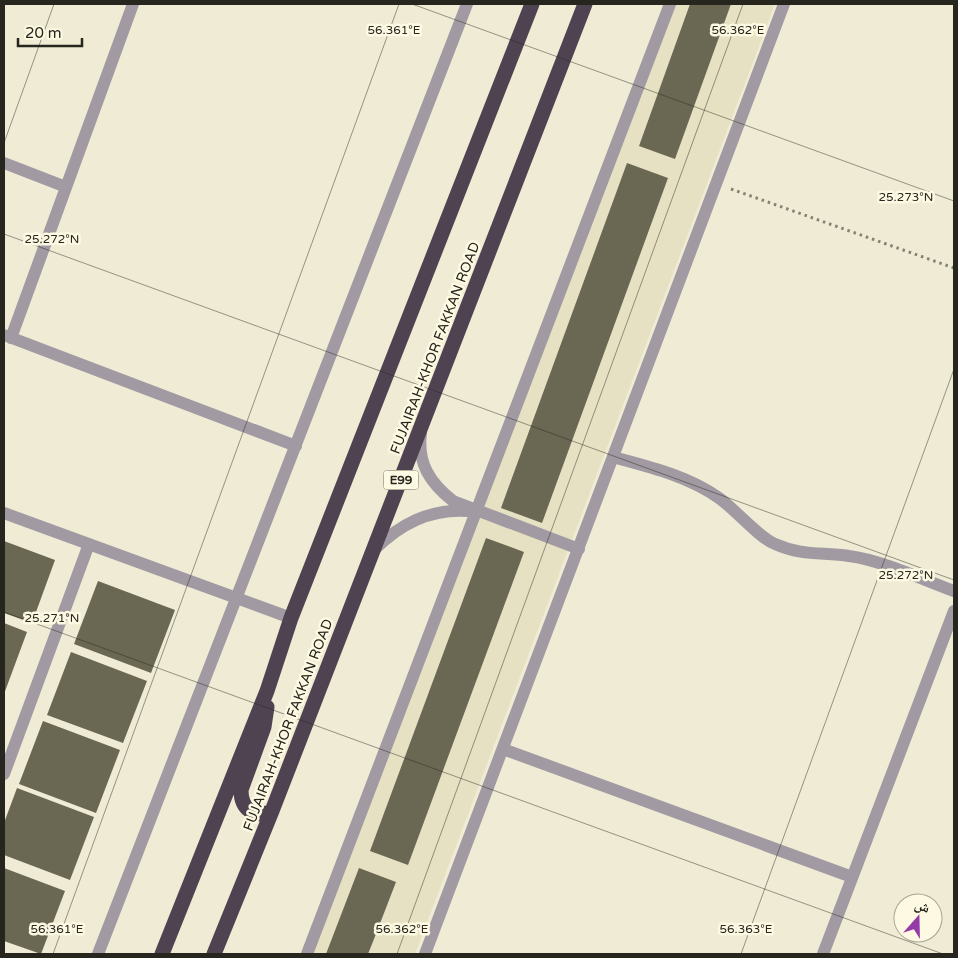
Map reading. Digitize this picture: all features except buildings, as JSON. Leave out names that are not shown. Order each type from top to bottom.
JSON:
[{"type":"highway","points":[[162,954],[267,691],[292,618],[532,4]]},
{"type":"highway","name":"FUJAIRAH-KHOR FAKKAN ROAD","points":[[214,954],[272,812],[586,4]]},
{"type":"highway","points":[[267,691],[266,716],[241,790],[241,800],[246,808],[254,814],[263,815],[272,812]]},
{"type":"street","points":[[133,4],[66,187],[7,337],[296,446]]},
{"type":"street","points":[[98,954],[468,4]]},
{"type":"street","points":[[307,954],[670,4]]},
{"type":"street","points":[[425,954],[784,4]]},
{"type":"street","points":[[4,163],[66,187]]},
{"type":"street","points":[[422,424],[420,446],[424,468],[436,487],[453,502],[578,549]]},
{"type":"street","points":[[613,457],[663,471],[693,482],[718,497],[772,543],[790,551],[806,554],[851,556],[954,591]]},
{"type":"street","points":[[374,550],[390,534],[408,522],[452,510],[476,511]]},
{"type":"street","points":[[4,513],[292,618]]},
{"type":"street","points":[[4,774],[89,544]]},
{"type":"street","points":[[823,954],[954,611]]},
{"type":"street","points":[[503,749],[852,877]]},
{"type":"path","points":[[716,184],[954,268]]},
{"type":"shaded area","points":[[676,4],[775,4],[415,954],[312,954]]}]
